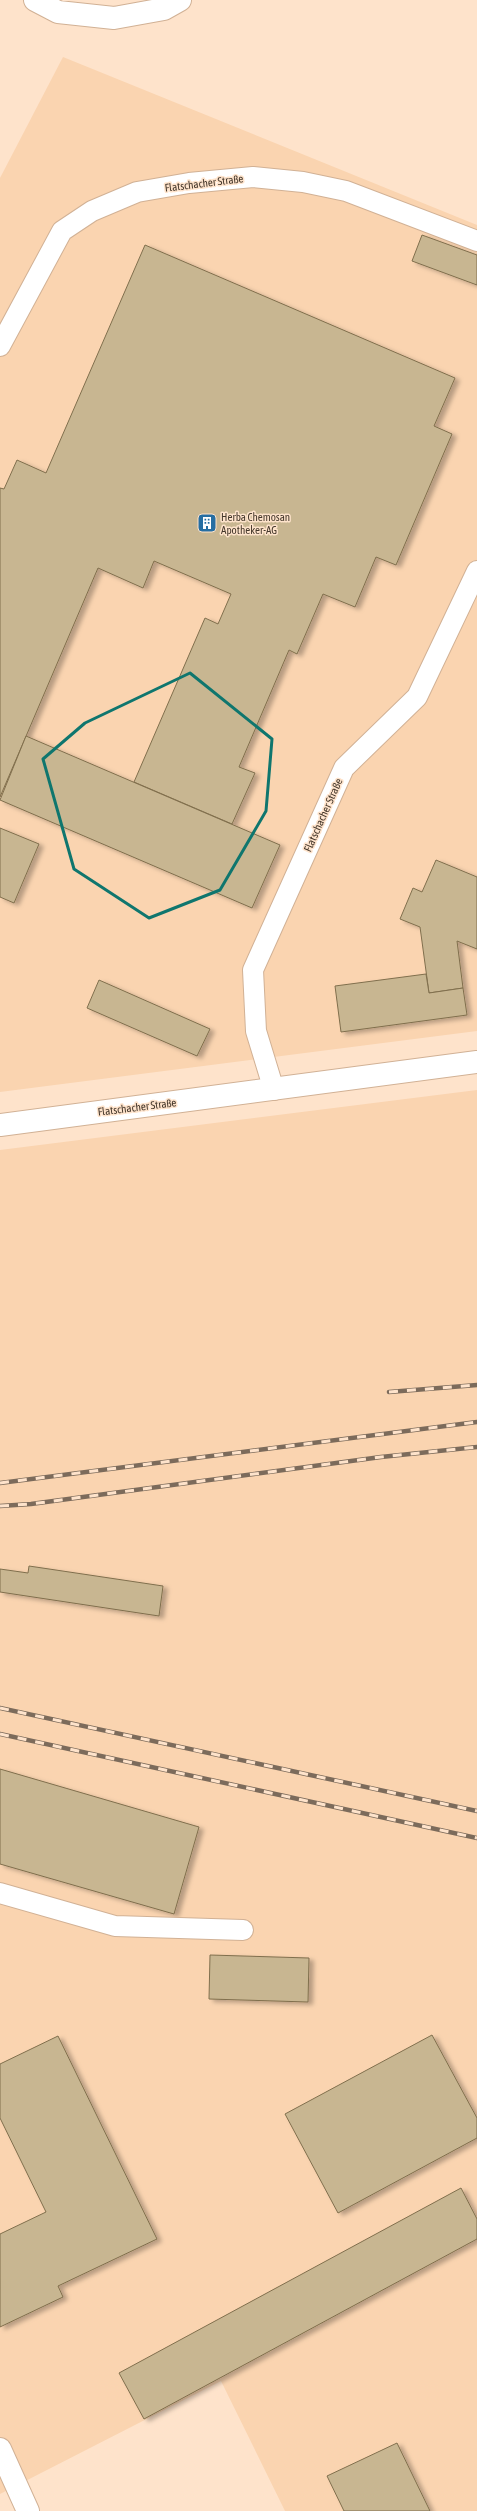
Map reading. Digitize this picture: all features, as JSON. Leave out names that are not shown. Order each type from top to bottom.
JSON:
[{"type":"street","points":[[35,0],[58,12],[114,18],[164,9],[180,0]]},
{"type":"street","name":"Flatschacher Straße","points":[[0,1125],[477,1062]]},
{"type":"street","points":[[0,2449],[29,2511]]},
{"type":"lane","name":"Flatschacher Straße","points":[[0,346],[62,231],[92,210],[137,192],[189,183],[253,177],[303,182],[346,191],[477,241]]},
{"type":"lane","name":"Flatschacher Straße","points":[[274,1090],[256,1031],[253,970],[344,768],[417,698],[477,571]]},
{"type":"lane","points":[[0,1893],[115,1926],[243,1930]]},
{"type":"highlighted area","points":[[190,673],[272,739],[266,811],[220,890],[149,918],[74,869],[43,759],[85,723]]},
{"type":"shaded area","points":[[63,57],[477,225],[477,1031],[0,1092],[0,178]]},
{"type":"shaded area","points":[[477,1090],[477,2511],[285,2511],[221,2381],[0,2494],[0,1150]]},
{"type":"building","points":[[422,235],[477,255],[477,285],[412,261]]},
{"type":"building","name":"Herba Chemosan Apotheker-AG","points":[[145,245],[455,378],[434,426],[452,434],[396,565],[376,557],[355,607],[323,594],[297,654],[289,650],[239,767],[255,773],[232,824],[134,782],[205,618],[218,624],[231,594],[154,561],[143,588],[98,568],[0,797],[0,488],[4,489],[17,460],[46,473]]},
{"type":"building","points":[[26,736],[280,845],[252,908],[0,800]]},
{"type":"building","points":[[0,828],[39,844],[14,903],[0,897]]},
{"type":"building","points":[[436,860],[477,877],[477,949],[457,941],[463,988],[429,993],[420,927],[400,919],[413,888],[422,892]]},
{"type":"building","points":[[426,974],[429,993],[463,988],[467,1015],[341,1032],[335,986]]},
{"type":"building","points":[[99,980],[210,1029],[197,1056],[87,1008]]},
{"type":"building","points":[[29,1566],[163,1586],[159,1616],[0,1592],[0,1569],[28,1573]]},
{"type":"building","points":[[0,1769],[199,1827],[174,1914],[0,1864]]},
{"type":"building","points":[[210,1955],[309,1958],[308,2002],[209,1999]]},
{"type":"building","points":[[432,2035],[477,2118],[477,2138],[338,2213],[285,2114]]},
{"type":"building","points":[[58,2036],[157,2239],[58,2286],[63,2297],[0,2327],[0,2234],[46,2212],[0,2118],[0,2064]]},
{"type":"building","points":[[461,2188],[477,2219],[477,2239],[144,2419],[119,2373]]},
{"type":"building","points":[[397,2443],[430,2511],[344,2511],[327,2476]]},
{"type":"railway","points":[[389,1392],[477,1385]]},
{"type":"railway","points":[[0,1483],[477,1422]]},
{"type":"railway","points":[[0,1506],[31,1504],[381,1457],[477,1447]]},
{"type":"railway","points":[[0,1708],[477,1811]]},
{"type":"railway","points":[[0,1734],[477,1838]]},
{"type":"place","name":"Herba Chemosan Apotheker-AG","points":[[207,523]]}]
